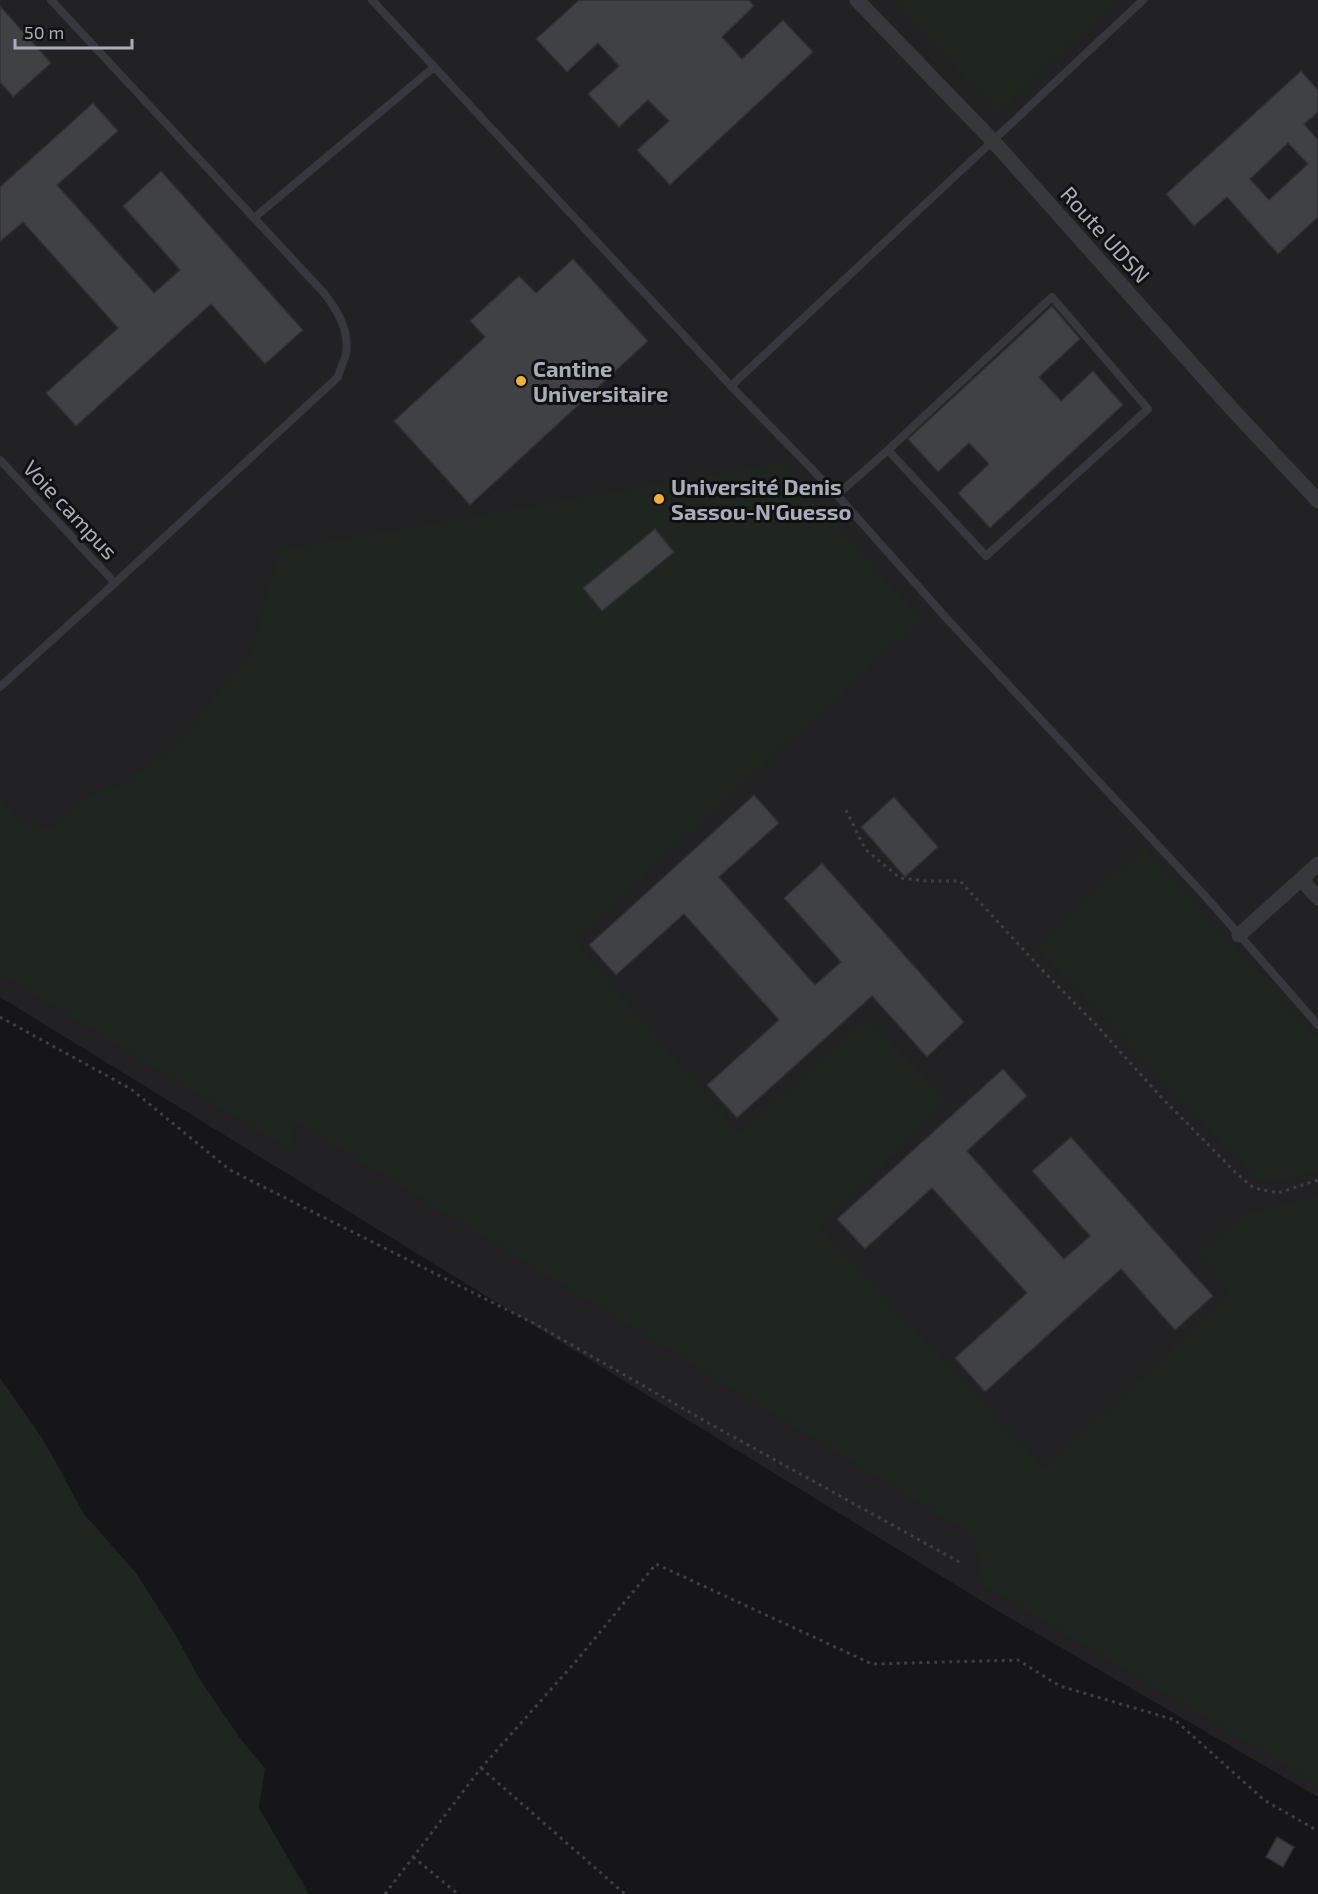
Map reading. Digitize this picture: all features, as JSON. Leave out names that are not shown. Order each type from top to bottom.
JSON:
[{"type":"street","name":"Route UDSN","points":[[857,0],[993,141],[1318,501]]},
{"type":"street","points":[[1239,935],[1318,864]]},
{"type":"street","points":[[1301,879],[1318,898]]},
{"type":"lane","points":[[0,687],[338,377],[346,352],[344,328],[337,310],[51,0]]},
{"type":"lane","points":[[372,0],[731,386],[837,495],[957,630],[1239,935],[1318,1025]]},
{"type":"lane","points":[[731,386],[1143,0]]},
{"type":"lane","points":[[254,218],[434,67]]},
{"type":"lane","points":[[837,495],[1052,297],[1148,409],[986,556],[888,450]]},
{"type":"lane","name":"Voie campus","points":[[0,460],[115,583]]},
{"type":"path","points":[[846,810],[865,849],[900,878],[960,881],[1161,1097],[1237,1174],[1254,1188],[1278,1193],[1318,1180]]},
{"type":"path","points":[[0,1017],[131,1089],[230,1170],[537,1325],[962,1563]]},
{"type":"path","points":[[385,1894],[481,1768],[577,1660],[656,1564],[872,1664],[1018,1660],[1060,1686],[1175,1720],[1264,1800],[1318,1831]]},
{"type":"path","points":[[481,1768],[625,1894]]},
{"type":"path","points":[[413,1857],[458,1894]]},
{"type":"shaded area","name":"Université Denis Sassou-N'Guesso","points":[[0,0],[1318,0],[1318,1797],[1003,1614],[0,997]]},
{"type":"shaded area","points":[[893,0],[1119,0],[998,115]]},
{"type":"shaded area","points":[[782,462],[922,620],[575,941],[740,1133],[867,1015],[949,1103],[819,1226],[1045,1468],[1230,1293],[1196,1254],[1243,1215],[1318,1196],[1318,1785],[984,1586],[973,1536],[289,1118],[294,1153],[0,974],[0,799],[27,823],[51,830],[81,801],[128,780],[164,753],[191,726],[252,651],[279,550]]},
{"type":"shaded area","points":[[1143,846],[1318,1037],[1318,1172],[1274,1183],[1255,1178],[1035,947]]},
{"type":"shaded area","points":[[0,1378],[44,1441],[84,1514],[136,1573],[175,1634],[199,1678],[240,1738],[265,1769],[259,1808],[309,1894],[0,1894]]},
{"type":"building","points":[[579,0],[749,0],[754,6],[722,37],[742,59],[783,20],[813,52],[670,185],[637,150],[669,121],[648,100],[619,127],[588,94],[619,66],[598,43],[567,72],[536,39]]},
{"type":"building","points":[[0,6],[51,63],[13,97],[0,82]]},
{"type":"building","points":[[1301,71],[1318,90],[1318,112],[1304,124],[1318,140],[1318,217],[1278,254],[1227,197],[1194,226],[1166,194]],"holes":[[[1288,143],[1308,164],[1269,200],[1250,179]]]},
{"type":"building","points":[[93,103],[118,131],[57,185],[154,293],[180,270],[123,206],[161,171],[303,330],[265,364],[211,304],[76,426],[46,393],[118,328],[23,222],[0,242],[0,187]]},
{"type":"building","name":"Cantine Universitaire","points":[[573,259],[648,341],[470,505],[394,421],[485,337],[470,321],[519,276],[536,293]]},
{"type":"building","points":[[1052,306],[1080,339],[1039,377],[1061,401],[1093,371],[1123,405],[990,528],[958,493],[989,464],[969,443],[938,472],[908,439]]},
{"type":"building","points":[[655,529],[674,552],[602,611],[583,588]]},
{"type":"building","points":[[754,795],[779,823],[719,877],[815,985],[841,962],[784,898],[822,863],[964,1022],[927,1057],[872,996],[737,1118],[707,1085],[779,1020],[684,914],[616,975],[589,945]]},
{"type":"building","points":[[894,797],[938,847],[905,877],[861,827]]},
{"type":"building","points":[[1003,1069],[1027,1096],[967,1151],[1064,1259],[1090,1236],[1032,1171],[1071,1137],[1213,1296],[1175,1330],[1121,1269],[985,1392],[955,1358],[1027,1293],[932,1188],[865,1249],[837,1219]]},
{"type":"building","points":[[1277,1837],[1294,1847],[1283,1867],[1266,1857]]},
{"type":"place","name":"Cantine Universitaire","points":[[521,381]]},
{"type":"place","name":"Université Denis Sassou-N'Guesso","points":[[659,499]]}]
